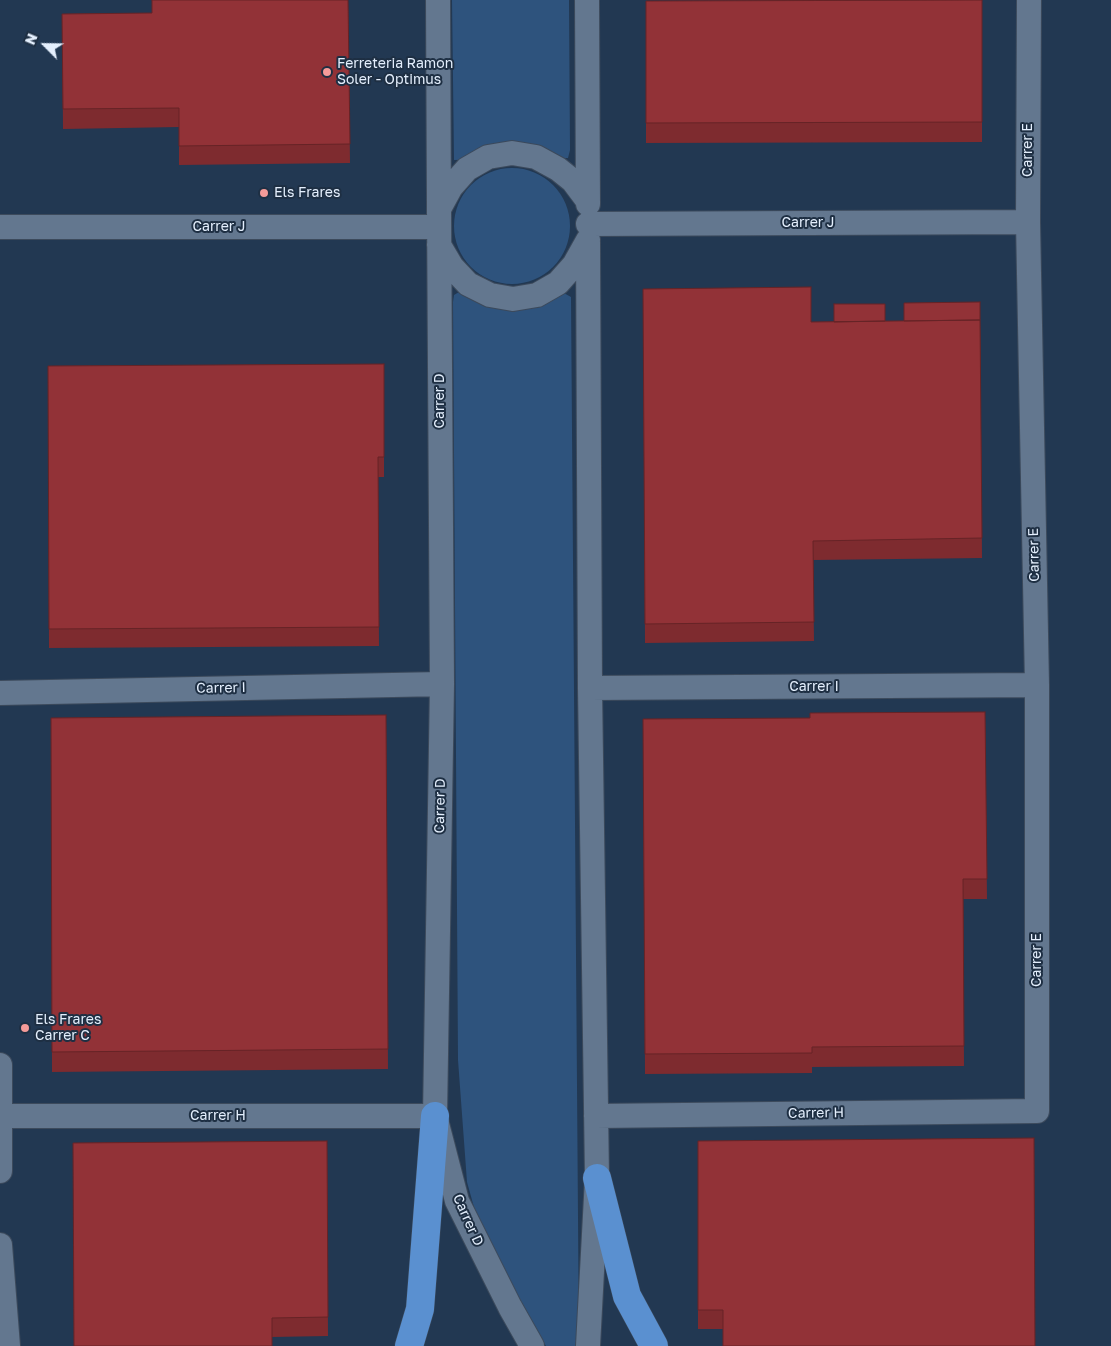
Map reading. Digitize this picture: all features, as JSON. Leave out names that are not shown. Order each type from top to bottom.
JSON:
[{"type":"highway","points":[[408,1346],[420,1309],[435,1116]]},
{"type":"highway","points":[[597,1178],[627,1296],[654,1346]]},
{"type":"street","name":"Carrer D","points":[[438,0],[442,684],[435,1116],[458,1200],[510,1307],[532,1346]]},
{"type":"street","points":[[587,0],[590,688],[597,1178],[588,1346]]},
{"type":"street","name":"Carrer E","points":[[1029,0],[1028,222],[1037,685],[1037,1110]]},
{"type":"street","points":[[512,153],[536,157],[558,168],[573,181],[588,222],[574,265],[558,283],[537,295],[513,299],[490,295],[468,284],[452,267],[439,227],[451,187],[467,169],[488,157],[512,153]]},
{"type":"street","name":"Carrer J","points":[[588,222],[1028,222]]},
{"type":"street","name":"Carrer J","points":[[0,227],[439,227]]},
{"type":"street","name":"Carrer I","points":[[0,693],[442,684]]},
{"type":"street","name":"Carrer I","points":[[590,688],[1037,685]]},
{"type":"street","points":[[0,1065],[0,1171]]},
{"type":"street","name":"Carrer H","points":[[596,1116],[1037,1110]]},
{"type":"street","name":"Carrer H","points":[[1,1116],[435,1116]]},
{"type":"street","points":[[0,1245],[8,1346]]},
{"type":"shaded area","points":[[0,0],[1111,0],[1111,1346],[0,1346]]},
{"type":"shaded area","points":[[452,0],[569,0],[570,150],[568,158],[454,160]]},
{"type":"shaded area","points":[[512,168],[534,172],[544,177],[553,185],[561,194],[566,204],[570,226],[566,248],[561,258],[553,267],[544,275],[534,280],[512,284],[490,280],[480,275],[471,267],[463,258],[458,248],[454,226],[458,204],[463,194],[471,185],[480,177],[490,172]]},
{"type":"shaded area","points":[[459,292],[562,292],[571,297],[579,1346],[546,1346],[507,1284],[477,1218],[467,1182],[458,1060],[453,302],[454,295]]},
{"type":"building","points":[[152,0],[348,0],[350,144],[179,146],[179,108],[63,109],[62,14],[152,13]]},
{"type":"building","points":[[982,0],[982,122],[646,123],[646,1]]},
{"type":"building","points":[[811,287],[811,322],[980,320],[982,538],[813,541],[814,622],[645,624],[643,289]]},
{"type":"building","points":[[980,302],[980,320],[904,321],[904,303]]},
{"type":"building","points":[[834,304],[885,304],[885,321],[834,322]]},
{"type":"building","points":[[384,364],[384,457],[378,457],[379,627],[49,629],[48,366]]},
{"type":"building","points":[[985,712],[987,879],[963,879],[964,1046],[812,1047],[812,1053],[645,1054],[643,719],[810,718],[810,713]]},
{"type":"building","points":[[386,715],[388,1049],[52,1052],[51,718]]},
{"type":"building","points":[[1034,1138],[1035,1346],[723,1346],[723,1310],[698,1310],[698,1141]]},
{"type":"building","points":[[327,1141],[328,1317],[272,1318],[272,1346],[74,1346],[73,1143]]},
{"type":"place","name":"Ferreteria Ramon Soler - Optimus","points":[[327,72]]},
{"type":"place","name":"Els Frares","points":[[264,193]]},
{"type":"place","name":"Els Frares Carrer C","points":[[25,1028]]}]
